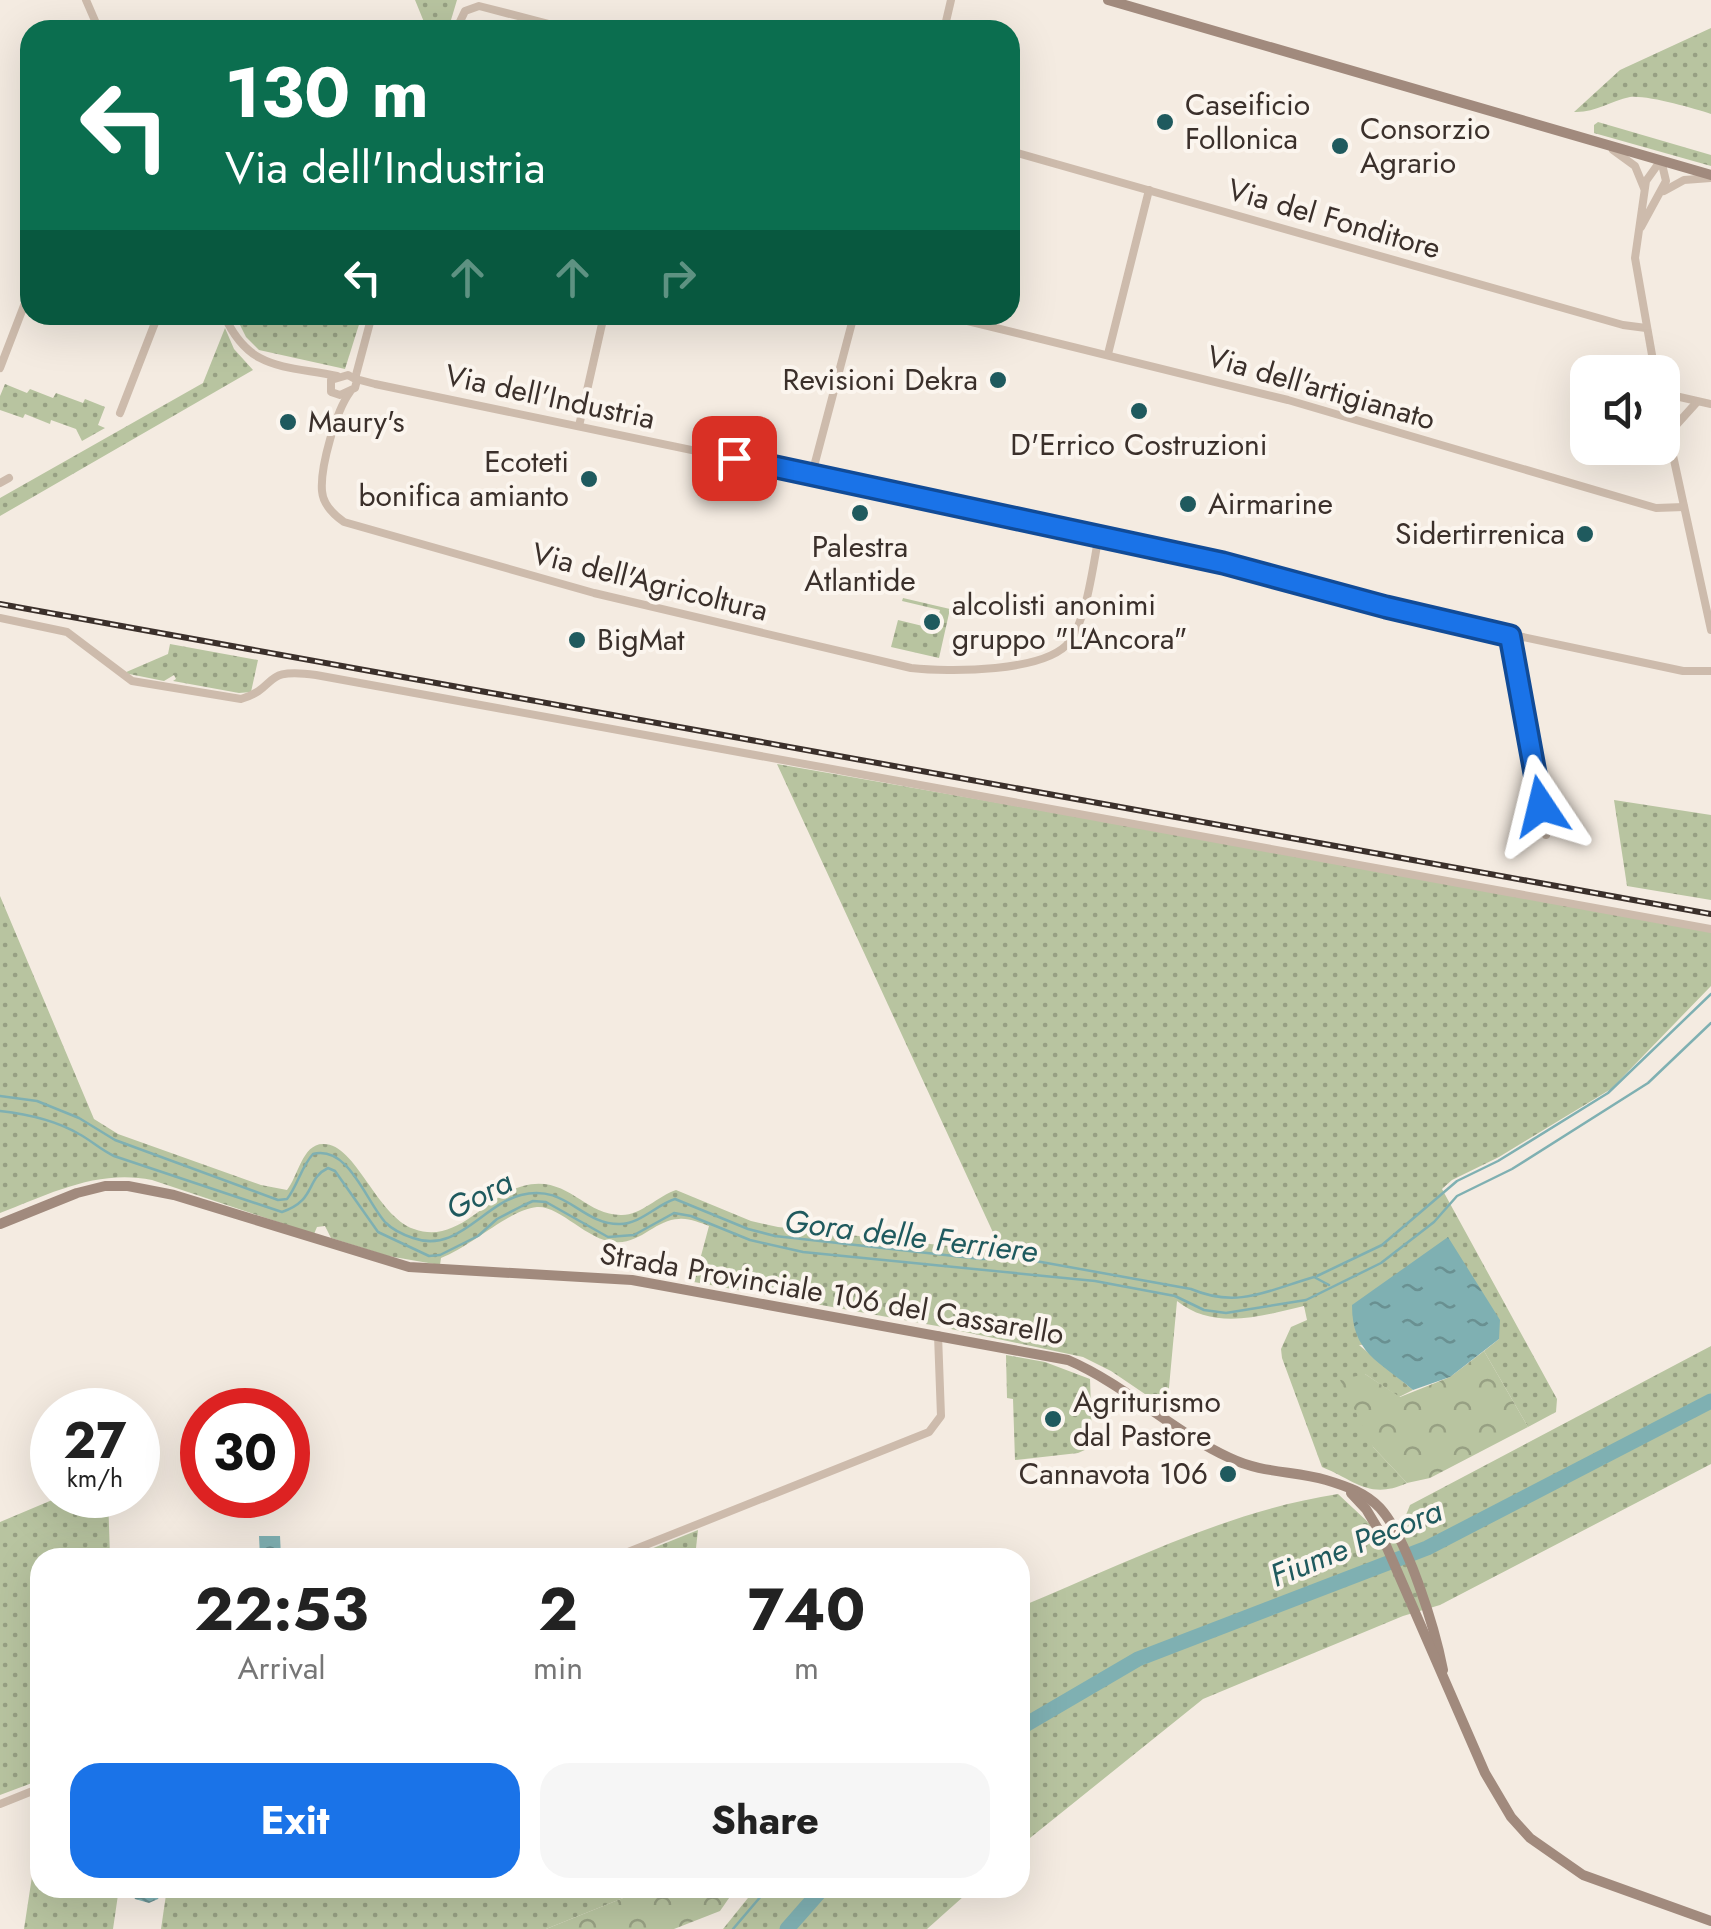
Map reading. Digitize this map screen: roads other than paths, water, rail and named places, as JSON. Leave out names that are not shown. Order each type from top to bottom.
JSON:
[{"type":"street","points":[[1108,0],[1711,176]]},
{"type":"street","points":[[461,20],[465,11],[478,6],[533,20]]},
{"type":"street","points":[[1606,144],[1635,166],[1645,189]]},
{"type":"street","name":"Via del Fonditore","points":[[1020,154],[1623,326],[1646,328]]},
{"type":"street","points":[[1652,355],[1635,266],[1645,189],[1648,177],[1661,160]]},
{"type":"street","points":[[1642,227],[1666,175],[1661,160]]},
{"type":"street","points":[[1660,194],[1676,183],[1711,176]]},
{"type":"street","points":[[1108,354],[1148,190]]},
{"type":"street","points":[[0,368],[20,316]]},
{"type":"street","points":[[120,413],[154,325]]},
{"type":"street","name":"Via dell'Industria","points":[[229,325],[240,346],[254,356],[313,372],[1100,535],[1510,636],[1683,671],[1711,671]]},
{"type":"street","points":[[331,392],[330,382],[357,361],[369,325]]},
{"type":"street","points":[[579,426],[602,325]]},
{"type":"street","points":[[812,474],[851,325]]},
{"type":"street","name":"Via dell'artigianato","points":[[985,325],[1288,400],[1656,508],[1684,507]]},
{"type":"street","name":"Via dell'Agricoltura","points":[[357,361],[357,384],[336,413],[322,488],[328,508],[344,522],[594,593],[911,668],[1023,664],[1062,650],[1078,627],[1100,535]]},
{"type":"street","points":[[313,372],[331,392]]},
{"type":"street","name":"Via dell'Industria","points":[[331,392],[340,395],[375,384]]},
{"type":"street","name":"Via dell'Agricoltura","points":[[331,392],[336,413]]},
{"type":"street","points":[[1680,397],[1711,404]]},
{"type":"street","points":[[1680,421],[1698,402]]},
{"type":"street","points":[[1675,465],[1711,630]]},
{"type":"street","points":[[0,483],[9,478]]},
{"type":"street","points":[[0,618],[67,632],[132,681],[241,699],[278,674],[304,673],[1711,930]]},
{"type":"street","points":[[1510,636],[1546,836]]},
{"type":"street","name":"Strada Provinciale 106 del Cassarello","points":[[0,1224],[76,1192],[128,1186],[174,1195],[409,1267],[445,1272],[618,1278],[1068,1360],[1229,1458],[1268,1471],[1343,1486],[1370,1499],[1394,1528],[1437,1640],[1443,1670]]},
{"type":"street","points":[[638,1548],[929,1432],[941,1416],[938,1335]]},
{"type":"street","name":"Strada Provinciale 106 del Cassarello","points":[[1343,1486],[1366,1508],[1382,1534],[1485,1773],[1511,1817],[1530,1838],[1583,1875],[1711,1920]]},
{"type":"street","points":[[0,1804],[30,1792]]},
{"type":"water","points":[[1448,1237],[1500,1320],[1499,1339],[1450,1377],[1413,1390],[1362,1345],[1352,1305]]},
{"type":"water","points":[[259,1536],[280,1536],[281,1548],[260,1548]]},
{"type":"water","points":[[134,1898],[159,1898],[149,1903]]},
{"type":"waterway","points":[[1317,1276],[1382,1245],[1457,1181],[1498,1161],[1608,1093],[1711,994]]},
{"type":"waterway","name":"Gora delle Ferriere","points":[[0,1111],[51,1121],[114,1156],[282,1212],[301,1202],[316,1178],[328,1168],[335,1171],[378,1232],[429,1256],[440,1255],[478,1236],[497,1219],[533,1201],[546,1202],[608,1237],[634,1235],[674,1213],[750,1240],[803,1252],[1095,1281],[1175,1296],[1204,1310],[1226,1313],[1306,1300],[1381,1263],[1434,1222],[1457,1196],[1512,1169],[1648,1083],[1711,1023]]},
{"type":"waterway","name":"Gora","points":[[0,1096],[37,1101],[79,1118],[115,1140],[278,1200],[287,1199],[313,1154],[326,1154],[347,1166],[389,1226],[429,1241],[456,1234],[521,1195],[550,1195],[606,1223],[620,1224],[634,1221],[675,1199],[775,1236],[981,1259],[1019,1258],[1208,1295],[1253,1295],[1314,1277],[1329,1285]]},
{"type":"waterway","name":"Fiume Pecora","points":[[1030,1722],[1138,1659],[1427,1548],[1711,1401]]},
{"type":"waterway","points":[[733,1929],[759,1898]]},
{"type":"waterway","name":"Fiume Pecora","points":[[787,1929],[814,1898]]},
{"type":"railway","points":[[0,604],[1711,914]]},
{"type":"place","name":"Caseificio Follonica","points":[[1165,122]]},
{"type":"place","name":"Consorzio Agrario","points":[[1340,146]]},
{"type":"place","name":"Revisioni Dekra","points":[[998,380]]},
{"type":"place","name":"D'Errico Costruzioni","points":[[1139,411]]},
{"type":"place","name":"Maury's","points":[[288,422]]},
{"type":"place","name":"Ecoteti bonifica amianto","points":[[589,479]]},
{"type":"place","name":"Airmarine","points":[[1188,504]]},
{"type":"place","name":"Palestra Atlantide","points":[[860,513]]},
{"type":"place","name":"Sidertirrenica","points":[[1585,534]]},
{"type":"place","name":"alcolisti anonimi gruppo \"L'Ancora\"","points":[[932,622]]},
{"type":"place","name":"BigMat","points":[[577,640]]},
{"type":"place","name":"Agriturismo dal Pastore","points":[[1053,1419]]},
{"type":"place","name":"Cannavota 106","points":[[1228,1474]]}]
